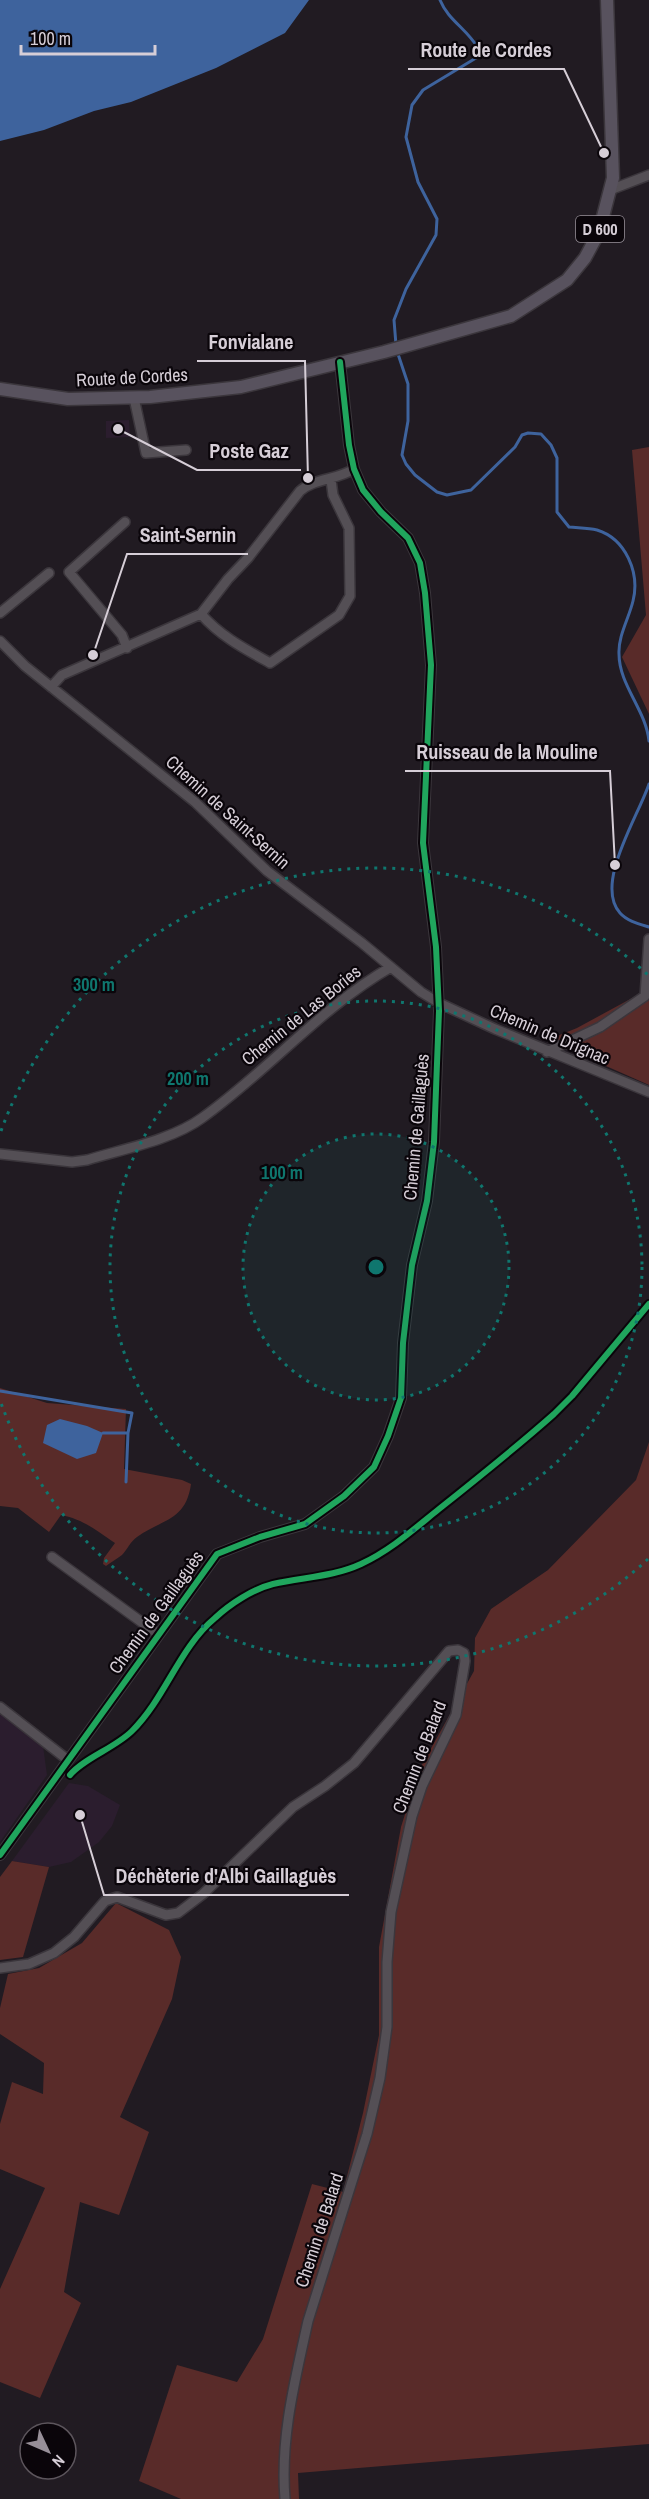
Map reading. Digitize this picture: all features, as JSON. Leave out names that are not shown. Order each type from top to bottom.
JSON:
[{"type":"main road","name":"Route de Cordes","points":[[0,389],[68,399],[134,398],[241,387],[384,352],[511,316],[567,280],[585,258],[599,232],[613,178],[607,0]]},
{"type":"street","points":[[610,190],[649,175]]},
{"type":"street","name":"Chemin de Gaillaguès","points":[[0,1855],[217,1554],[260,1537],[305,1524],[344,1496],[374,1467],[401,1398],[403,1343],[412,1265],[427,1201],[431,1166],[439,1004],[436,947],[423,843],[431,665],[420,563],[408,538],[381,512],[363,490],[354,469],[348,445],[340,363]]},
{"type":"street","points":[[134,398],[146,453],[186,450]]},
{"type":"street","points":[[51,687],[62,675],[201,614],[300,491],[308,484],[331,480],[354,469]]},
{"type":"street","points":[[201,614],[213,628],[270,663],[339,615],[350,596],[349,528],[333,495],[331,480]]},
{"type":"street","points":[[124,522],[69,572],[122,635],[127,648]]},
{"type":"street","points":[[0,613],[49,573]]},
{"type":"street","name":"Chemin de Saint-Sernin","points":[[0,641],[25,666],[195,802],[267,871],[439,1004]]},
{"type":"street","points":[[547,1052],[600,1026],[645,996],[649,939]]},
{"type":"street","name":"Chemin de Las Bories","points":[[0,1154],[72,1162],[87,1160],[172,1133],[201,1119],[282,1053],[331,1008],[366,981],[391,967]]},
{"type":"street","name":"Chemin de Drignac","points":[[439,1004],[547,1052],[649,1092]]},
{"type":"street","points":[[52,1557],[158,1634]]},
{"type":"street","name":"Chemin de Balard","points":[[0,1968],[29,1964],[54,1953],[74,1937],[105,1901],[117,1897],[166,1915],[178,1913],[203,1894],[293,1807],[354,1763],[449,1651],[458,1650],[464,1653],[465,1661],[456,1715],[422,1786],[412,1816],[393,1901],[387,1962],[387,2027],[367,2134],[308,2321],[301,2352],[284,2439],[285,2499]]},
{"type":"street","points":[[0,1707],[68,1760]]},
{"type":"shaded area","points":[[129,420],[130,437],[106,438],[106,421]]},
{"type":"shaded area","points":[[649,447],[649,714],[622,657],[646,615],[632,450]]},
{"type":"shaded area","points":[[649,965],[649,1085],[547,1040],[577,1028],[645,991]]},
{"type":"shaded area","points":[[0,1388],[47,1403],[126,1409],[124,1469],[182,1480],[191,1484],[184,1505],[172,1518],[137,1537],[122,1555],[106,1566],[103,1564],[104,1558],[115,1543],[90,1526],[61,1515],[49,1532],[18,1508],[0,1506]]},
{"type":"shaded area","points":[[649,1442],[649,2444],[298,2473],[299,2499],[181,2499],[139,2481],[177,2365],[237,2382],[263,2339],[312,2184],[343,2192],[363,2113],[379,2035],[379,1947],[401,1827],[419,1770],[474,1671],[475,1638],[491,1609],[548,1570],[636,1480]]},
{"type":"shaded area","points":[[0,1713],[43,1746],[47,1775],[0,1842]]},
{"type":"shaded area","points":[[69,1783],[88,1786],[120,1805],[112,1826],[99,1842],[71,1862],[49,1867],[12,1861]]},
{"type":"shaded area","points":[[12,1861],[49,1867],[23,1957],[0,1960],[0,1877]]},
{"type":"shaded area","points":[[116,1903],[169,1930],[181,1957],[172,1999],[120,2117],[149,2132],[119,2215],[80,2202],[64,2292],[81,2303],[40,2398],[0,2382],[0,2289],[45,2188],[0,2169],[0,2124],[12,2082],[43,2094],[44,2063],[0,2034],[0,2008],[8,1974],[39,1968],[82,1943]]},
{"type":"water","points":[[0,0],[309,0],[285,33],[216,68],[131,102],[94,111],[44,130],[0,141]]},
{"type":"water","points":[[60,1419],[103,1433],[96,1453],[77,1459],[43,1443],[47,1425]]},
{"type":"waterway","points":[[396,345],[394,320],[406,289],[436,235],[437,219],[418,182],[406,137],[412,105],[423,90],[476,58],[478,48],[443,7],[440,0]]},
{"type":"waterway","points":[[397,351],[408,384],[408,421],[402,455],[415,475],[437,492],[447,495],[471,490],[515,447],[522,435],[541,434],[551,445],[557,458],[557,512],[569,527],[597,530],[607,534],[623,549],[632,569],[635,590],[620,641],[620,665],[643,719],[649,741]]},
{"type":"waterway","points":[[649,784],[621,850],[612,885],[613,900],[620,913],[630,920],[649,927]]},
{"type":"waterway","points":[[0,1391],[132,1413],[128,1433]]},
{"type":"waterway","points":[[103,1433],[128,1433],[126,1482]]},
{"type":"cycle path","points":[[0,1855],[217,1554],[260,1537],[305,1524],[344,1496],[374,1467],[401,1398],[403,1343],[412,1265],[427,1201],[434,1142],[439,1011],[436,947],[423,843],[431,665],[420,563],[408,538],[381,512],[363,490],[354,469],[349,445],[340,362]]},
{"type":"cycle path","points":[[70,1775],[83,1763],[117,1743],[132,1731],[144,1718],[202,1630],[221,1613],[242,1598],[265,1586],[350,1568],[392,1546],[554,1414],[572,1396],[649,1304]]},
{"type":"place","name":"Route de Cordes","points":[[604,153]]},
{"type":"place","name":"Poste Gaz","points":[[118,429]]},
{"type":"place","name":"Fonvialane","points":[[308,478]]},
{"type":"place","name":"Saint-Sernin","points":[[93,655]]},
{"type":"place","name":"Ruisseau de la Mouline","points":[[615,865]]},
{"type":"place","name":"Déchèterie d'Albi Gaillaguès","points":[[80,1815]]}]
